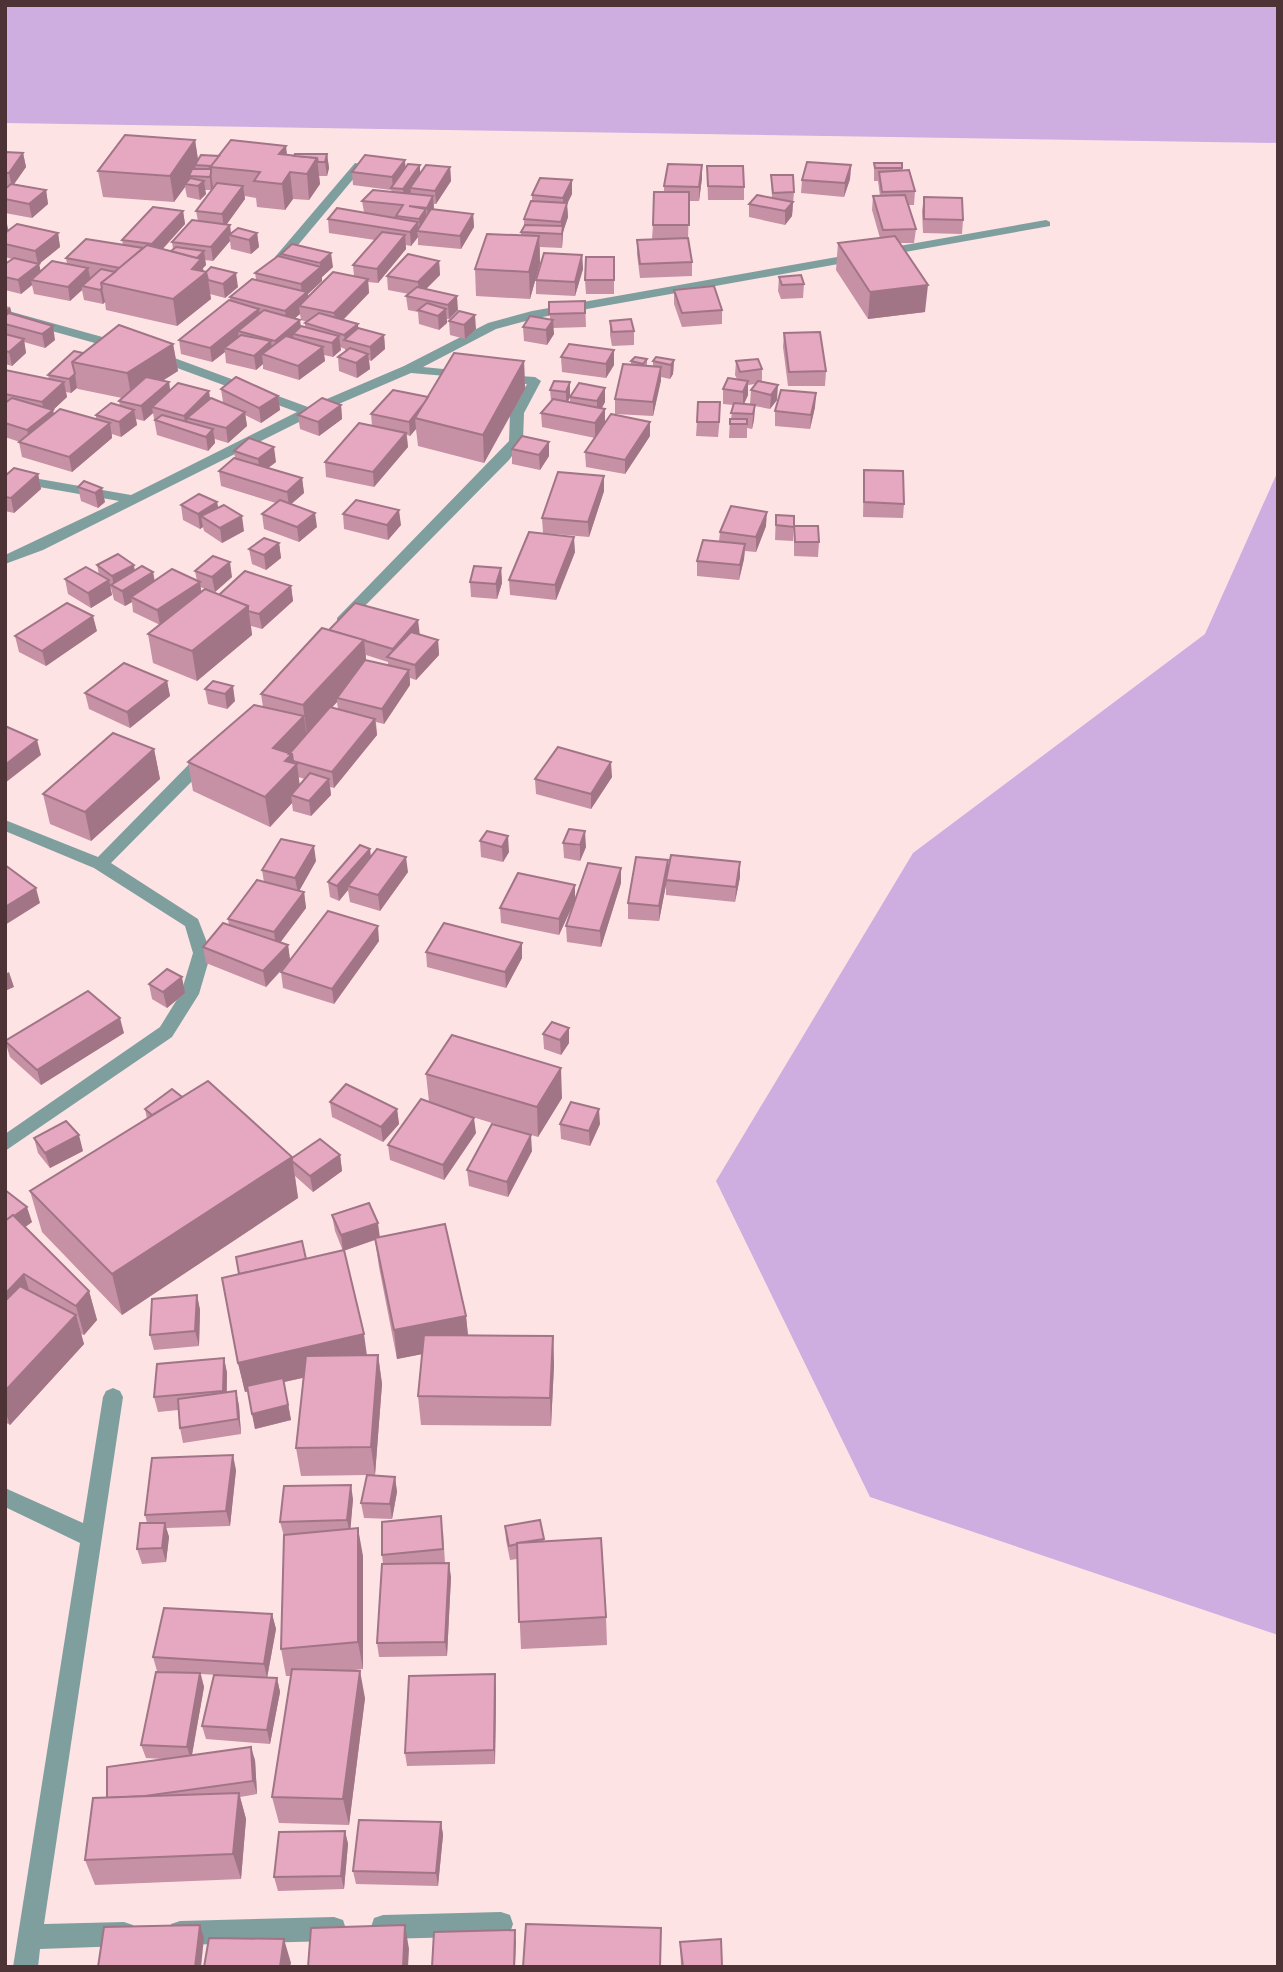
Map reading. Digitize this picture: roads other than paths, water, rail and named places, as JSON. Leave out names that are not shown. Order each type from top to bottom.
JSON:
[{"type":"street","points":[[272,268],[359,165]]},
{"type":"street","points":[[5,559],[38,547],[308,412],[409,369],[492,326],[536,314],[1046,224]]},
{"type":"street","points":[[5,314],[169,354],[308,412]]},
{"type":"street","points":[[327,636],[505,457],[516,441],[517,413],[535,381],[409,369]]},
{"type":"street","points":[[5,477],[131,499]]},
{"type":"street","points":[[100,864],[218,745]]},
{"type":"street","points":[[5,825],[100,864],[192,923],[202,953],[190,994],[166,1032],[5,1144]]},
{"type":"street","points":[[25,1967],[113,1397]]},
{"type":"street","points":[[5,1497],[92,1538]]},
{"type":"street","points":[[30,1937],[501,1924]]}]
